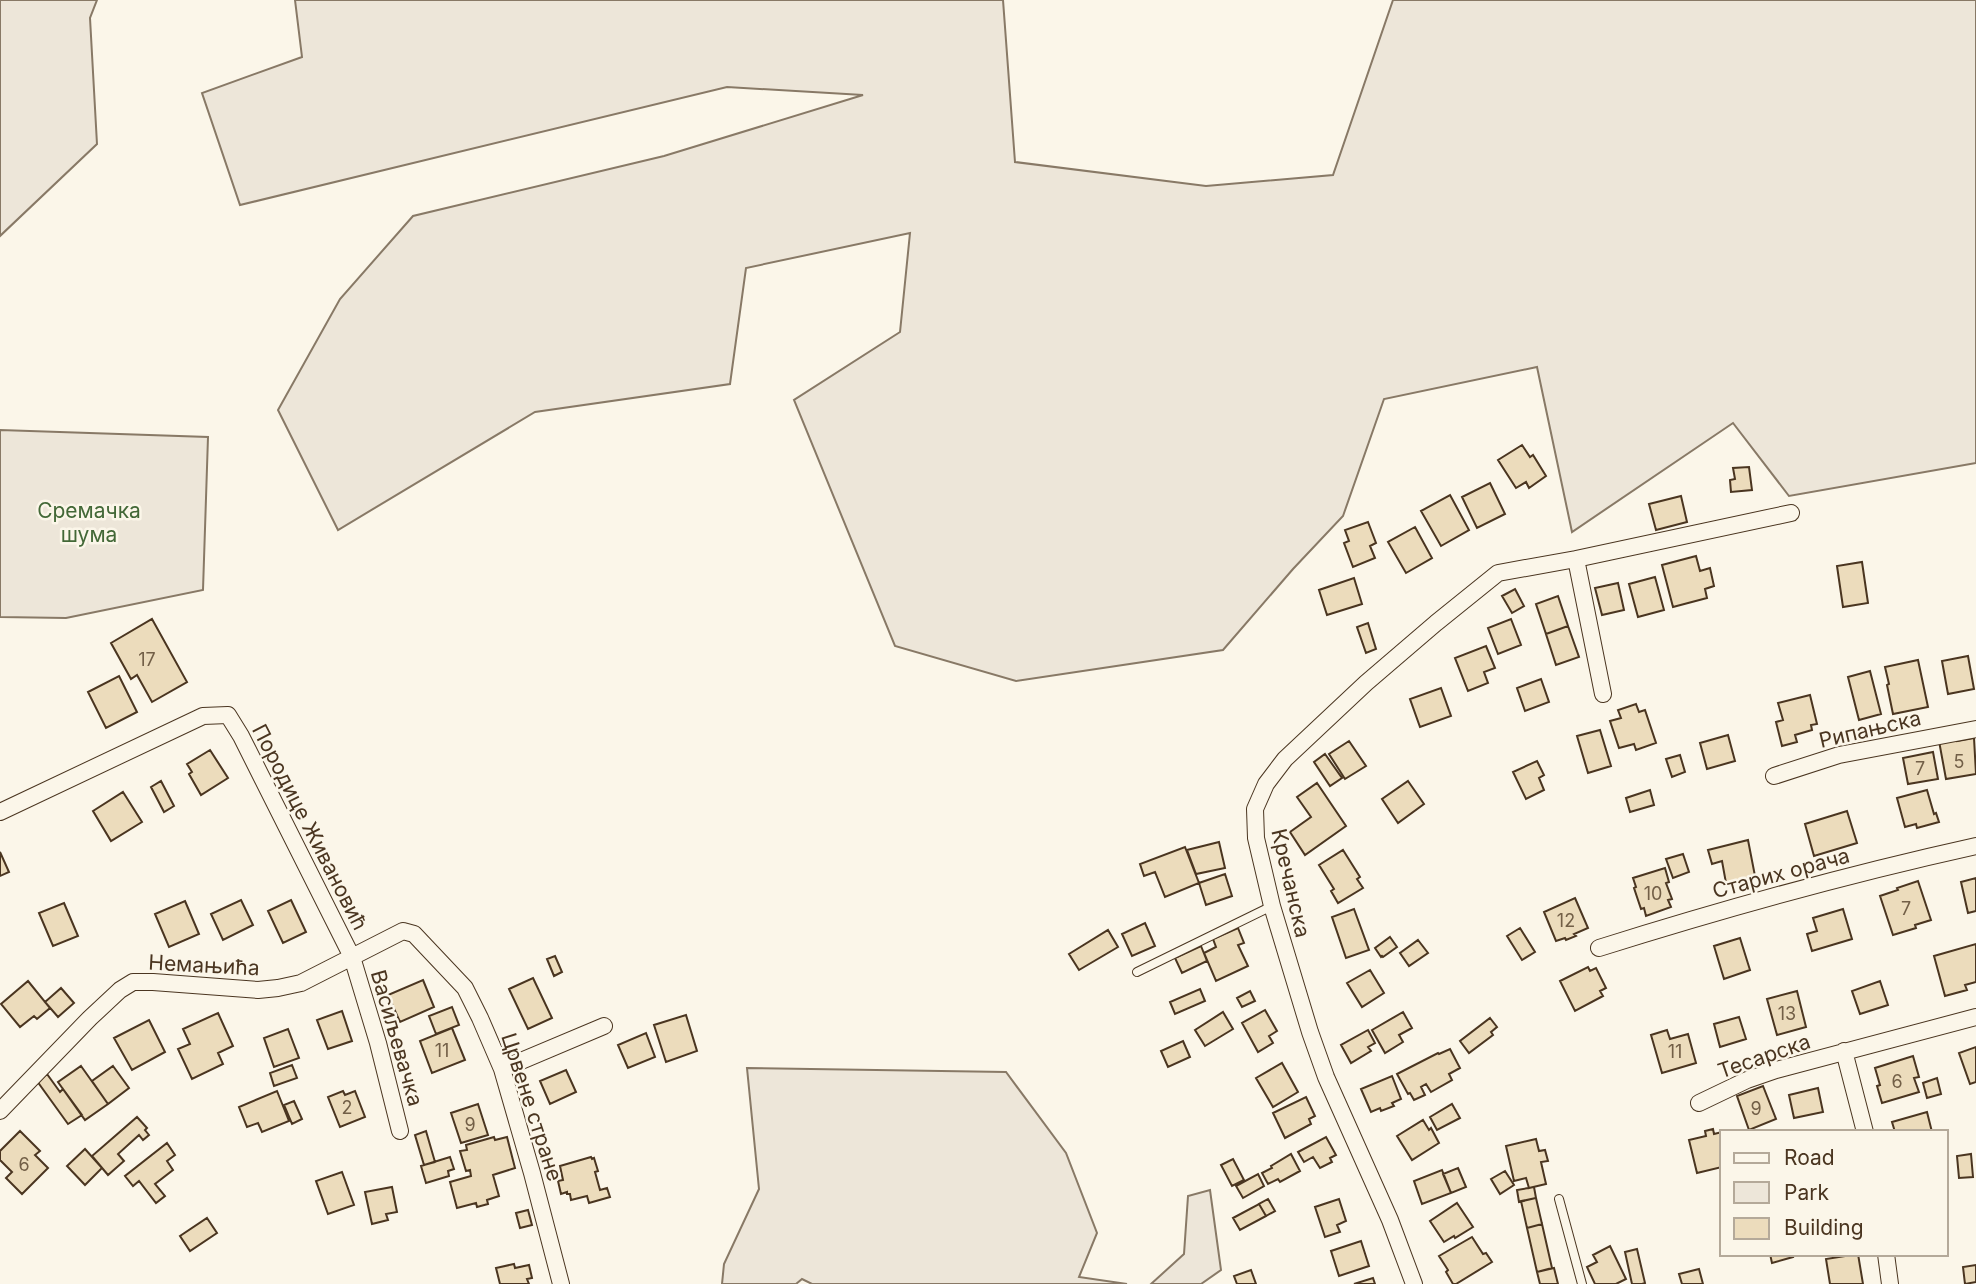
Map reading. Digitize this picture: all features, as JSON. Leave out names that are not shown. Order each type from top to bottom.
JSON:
[{"type":"street","points":[[1602,694],[1576,559],[1791,513]]},
{"type":"street","name":"Кречанска","points":[[1414,1284],[1390,1220],[1326,1077],[1310,1032],[1272,906],[1256,838],[1255,809],[1266,783],[1285,759],[1367,683],[1498,573],[1576,559]]},
{"type":"street","name":"Породице Живановић","points":[[0,812],[204,716],[228,715],[352,957]]},
{"type":"street","name":"Рипањска","points":[[1774,776],[1839,755],[1976,729]]},
{"type":"street","name":"Старих орача","points":[[1599,948],[1677,923],[1908,861],[1976,846]]},
{"type":"street","name":"Немањића","points":[[0,1111],[90,1017],[120,990],[134,982],[258,990],[278,988],[301,983],[403,931]]},
{"type":"street","name":"Црвене стране","points":[[403,931],[414,934],[465,988],[480,1018],[502,1069],[533,1173],[561,1284]]},
{"type":"street","name":"Васиљевачка","points":[[352,957],[379,1042],[400,1131]]},
{"type":"street","name":"Тесарска","points":[[1699,1103],[1746,1080],[1976,1017]]},
{"type":"street","points":[[502,1069],[604,1026]]},
{"type":"street","name":"Тесарска","points":[[1844,1051],[1864,1130]]},
{"type":"street","points":[[1886,1256],[1890,1284]]},
{"type":"lane","points":[[1137,972],[1272,906]]},
{"type":"lane","points":[[1559,1199],[1582,1284]]},
{"type":"green space","points":[[0,0],[97,0],[90,18],[97,144],[0,236]]},
{"type":"green space","points":[[295,0],[1003,0],[1015,162],[1206,186],[1333,175],[1393,0],[1976,0],[1976,463],[1789,496],[1733,423],[1572,532],[1537,367],[1384,399],[1343,516],[1223,650],[1016,681],[895,646],[794,400],[900,332],[910,233],[746,268],[730,384],[535,412],[338,530],[278,410],[340,299],[413,216],[664,156],[863,95],[727,87],[240,205],[202,93],[302,57]]},
{"type":"green space","name":"Сремачка шума","points":[[0,430],[208,437],[203,590],[66,618],[0,617]]},
{"type":"green space","points":[[747,1068],[1006,1072],[1066,1153],[1097,1233],[1079,1277],[1127,1284],[812,1284],[802,1279],[796,1284],[722,1284],[724,1264],[759,1189]]},
{"type":"green space","points":[[1210,1190],[1221,1270],[1201,1284],[1151,1284],[1184,1254],[1188,1196]]},
{"type":"building","points":[[1522,445],[1530,457],[1533,455],[1546,476],[1529,488],[1526,482],[1516,488],[1498,460]]},
{"type":"building","points":[[1749,467],[1752,490],[1731,492],[1730,480],[1735,479],[1733,468]]},
{"type":"building","points":[[1490,483],[1505,514],[1477,528],[1462,497]]},
{"type":"building","points":[[1450,495],[1469,530],[1441,546],[1421,511]]},
{"type":"building","points":[[1681,496],[1687,522],[1656,530],[1649,504]]},
{"type":"building","points":[[1368,522],[1376,543],[1370,546],[1375,558],[1353,567],[1344,543],[1349,541],[1345,530]]},
{"type":"building","points":[[1415,527],[1432,558],[1406,573],[1388,542]]},
{"type":"building","points":[[1696,556],[1700,571],[1710,568],[1714,586],[1705,589],[1707,598],[1673,607],[1662,565]]},
{"type":"building","points":[[1862,562],[1868,603],[1843,607],[1837,566]]},
{"type":"building","points":[[1655,577],[1664,610],[1638,617],[1629,584]]},
{"type":"building","points":[[1354,578],[1362,604],[1327,615],[1319,590]]},
{"type":"building","points":[[1618,583],[1624,610],[1602,615],[1595,588]]},
{"type":"building","points":[[1515,589],[1524,606],[1512,613],[1502,596]]},
{"type":"building","points":[[1558,596],[1568,626],[1546,634],[1536,604]]},
{"type":"building","points":[[152,619],[187,682],[152,702],[137,675],[131,679],[111,643]]},
{"type":"building","points":[[1511,619],[1521,645],[1498,654],[1488,628]]},
{"type":"building","points":[[1368,623],[1376,649],[1366,653],[1357,627]]},
{"type":"building","points":[[1568,626],[1579,657],[1556,665],[1546,634]]},
{"type":"building","points":[[1486,646],[1495,668],[1484,672],[1488,683],[1468,691],[1455,658]]},
{"type":"building","points":[[1968,656],[1974,689],[1948,694],[1942,661]]},
{"type":"building","points":[[1918,660],[1928,707],[1893,714],[1885,667]]},
{"type":"building","points":[[1870,671],[1881,714],[1859,720],[1848,677]]},
{"type":"building","points":[[119,676],[137,712],[106,728],[88,692]]},
{"type":"building","points":[[1541,679],[1549,702],[1525,711],[1517,688]]},
{"type":"building","points":[[1441,688],[1451,716],[1420,727],[1410,699]]},
{"type":"building","points":[[1810,695],[1817,724],[1811,725],[1812,730],[1795,735],[1797,742],[1782,746],[1776,722],[1783,720],[1778,703]]},
{"type":"building","points":[[1636,704],[1639,712],[1645,710],[1656,743],[1636,750],[1634,744],[1619,748],[1610,721],[1621,718],[1618,710]]},
{"type":"building","points":[[1600,730],[1611,766],[1588,773],[1577,736]]},
{"type":"building","points":[[1728,735],[1735,761],[1707,769],[1700,743]]},
{"type":"building","points":[[1956,738],[1957,741],[1974,738],[1976,774],[1946,779],[1939,741]]},
{"type":"building","points":[[1349,741],[1366,766],[1345,779],[1329,754]]},
{"type":"building","points":[[210,750],[228,778],[201,795],[189,774],[192,772],[187,764]]},
{"type":"building","points":[[1933,752],[1938,779],[1908,784],[1903,758]]},
{"type":"building","points":[[1325,754],[1342,778],[1330,786],[1314,762]]},
{"type":"building","points":[[1680,755],[1685,772],[1672,777],[1666,759]]},
{"type":"building","points":[[1537,761],[1544,775],[1539,778],[1544,790],[1526,799],[1513,772]]},
{"type":"building","points":[[161,781],[174,806],[164,812],[151,787]]},
{"type":"building","points":[[1408,781],[1424,804],[1398,823],[1382,799]]},
{"type":"building","points":[[1317,783],[1346,826],[1305,855],[1290,832],[1311,817],[1297,797]]},
{"type":"building","points":[[1650,790],[1654,805],[1630,812],[1626,798]]},
{"type":"building","points":[[1927,790],[1939,822],[1917,828],[1916,824],[1905,827],[1897,798]]},
{"type":"building","points":[[123,792],[142,822],[111,841],[93,811]]},
{"type":"building","points":[[1847,811],[1857,843],[1814,856],[1805,824]]},
{"type":"building","points":[[1748,840],[1755,876],[1726,883],[1722,861],[1712,864],[1708,850]]},
{"type":"building","points":[[1219,842],[1225,868],[1196,874],[1187,850]]},
{"type":"building","points":[[1185,847],[1199,883],[1165,897],[1155,872],[1144,876],[1140,864]]},
{"type":"building","points":[[1343,850],[1360,877],[1357,879],[1363,888],[1338,903],[1331,891],[1334,889],[1319,865]]},
{"type":"building","points":[[0,852],[9,872],[0,876]]},
{"type":"building","points":[[1683,854],[1689,872],[1673,878],[1666,859]]},
{"type":"building","points":[[1665,868],[1669,882],[1666,883],[1672,899],[1668,900],[1671,907],[1646,916],[1644,908],[1641,909],[1633,878]]},
{"type":"building","points":[[1225,874],[1232,896],[1206,905],[1199,883]]},
{"type":"building","points":[[1976,878],[1976,911],[1968,913],[1961,882]]},
{"type":"building","points":[[1918,881],[1931,920],[1893,935],[1880,896]]},
{"type":"building","points":[[1575,898],[1588,928],[1574,934],[1576,936],[1556,941],[1544,912]]},
{"type":"building","points":[[241,900],[253,925],[223,940],[211,914]]},
{"type":"building","points":[[291,900],[306,932],[283,943],[268,911]]},
{"type":"building","points":[[185,901],[199,934],[169,947],[155,914]]},
{"type":"building","points":[[64,903],[78,936],[53,946],[39,913]]},
{"type":"building","points":[[1354,909],[1369,950],[1346,958],[1332,917]]},
{"type":"building","points":[[1843,909],[1852,939],[1812,951],[1807,934],[1817,931],[1813,918]]},
{"type":"building","points":[[1145,923],[1155,946],[1132,956],[1122,934]]},
{"type":"building","points":[[1238,928],[1244,943],[1238,945],[1248,966],[1216,981],[1204,953],[1216,947],[1213,939]]},
{"type":"building","points":[[1520,928],[1535,952],[1522,960],[1507,936]]},
{"type":"building","points":[[1108,930],[1118,947],[1079,970],[1069,954]]},
{"type":"building","points":[[1390,937],[1397,947],[1381,957],[1375,948]]},
{"type":"building","points":[[1740,938],[1750,970],[1724,979],[1714,946]]},
{"type":"building","points":[[1418,940],[1428,953],[1409,966],[1400,953]]},
{"type":"building","points":[[1976,944],[1976,982],[1965,985],[1967,990],[1945,996],[1934,956]]},
{"type":"building","points":[[1201,946],[1207,961],[1182,973],[1175,958]]},
{"type":"building","points":[[555,956],[562,972],[554,976],[547,959]]},
{"type":"building","points":[[1588,967],[1590,971],[1596,968],[1606,988],[1600,991],[1603,996],[1575,1011],[1560,981]]},
{"type":"building","points":[[1370,970],[1384,993],[1362,1007],[1347,983]]},
{"type":"building","points":[[533,978],[552,1018],[528,1029],[509,989]]},
{"type":"building","points":[[423,980],[434,1007],[400,1022],[388,995]]},
{"type":"building","points":[[28,981],[50,1008],[37,1019],[34,1016],[20,1027],[1,1004]]},
{"type":"building","points":[[1880,981],[1888,1005],[1860,1014],[1852,991]]},
{"type":"building","points":[[61,988],[74,1003],[58,1017],[45,1002]]},
{"type":"building","points":[[1200,989],[1205,1001],[1175,1014],[1170,1002]]},
{"type":"building","points":[[1250,991],[1255,1001],[1242,1007],[1237,998]]},
{"type":"building","points":[[1797,991],[1806,1027],[1777,1035],[1767,999]]},
{"type":"building","points":[[452,1007],[459,1025],[436,1034],[429,1016]]},
{"type":"building","points":[[1265,1010],[1277,1031],[1269,1036],[1273,1043],[1258,1052],[1242,1023]]},
{"type":"building","points":[[342,1011],[352,1041],[328,1049],[317,1020]]},
{"type":"building","points":[[1223,1012],[1233,1029],[1205,1046],[1195,1030]]},
{"type":"building","points":[[1403,1012],[1412,1028],[1399,1035],[1403,1042],[1385,1053],[1372,1030]]},
{"type":"building","points":[[218,1013],[233,1046],[218,1053],[223,1064],[192,1079],[178,1049],[190,1044],[183,1029]]},
{"type":"building","points":[[686,1015],[697,1051],[666,1062],[654,1025]]},
{"type":"building","points":[[1739,1017],[1746,1039],[1720,1047],[1714,1024]]},
{"type":"building","points":[[1490,1018],[1497,1027],[1491,1032],[1493,1035],[1469,1053],[1460,1041]]},
{"type":"building","points":[[149,1020],[165,1052],[132,1070],[114,1038]]},
{"type":"building","points":[[452,1028],[465,1060],[432,1073],[420,1041]]},
{"type":"building","points":[[288,1029],[299,1058],[274,1067],[264,1038]]},
{"type":"building","points":[[1368,1030],[1375,1043],[1368,1047],[1371,1051],[1351,1063],[1341,1045]]},
{"type":"building","points":[[1667,1030],[1670,1039],[1688,1034],[1696,1063],[1662,1073],[1651,1035]]},
{"type":"building","points":[[646,1033],[655,1057],[628,1068],[618,1045]]},
{"type":"building","points":[[1183,1041],[1190,1057],[1168,1067],[1161,1051]]},
{"type":"building","points":[[1976,1047],[1976,1082],[1970,1084],[1959,1053]]},
{"type":"building","points":[[1450,1049],[1460,1068],[1449,1074],[1452,1080],[1431,1092],[1426,1084],[1421,1087],[1425,1095],[1414,1100],[1397,1074]]},
{"type":"building","points":[[1913,1056],[1919,1077],[1914,1078],[1919,1092],[1882,1103],[1875,1068]]},
{"type":"building","points":[[1282,1063],[1298,1092],[1273,1107],[1256,1078]]},
{"type":"building","points":[[292,1065],[297,1078],[274,1086],[270,1073]]},
{"type":"building","points":[[81,1066],[108,1104],[85,1120],[58,1082]]},
{"type":"building","points":[[113,1066],[129,1088],[108,1104],[92,1081]]},
{"type":"building","points":[[566,1070],[576,1092],[550,1104],[540,1081]]},
{"type":"building","points":[[47,1074],[60,1092],[63,1089],[82,1115],[68,1124],[37,1081]]},
{"type":"building","points":[[1392,1076],[1401,1099],[1392,1103],[1394,1106],[1371,1112],[1361,1089]]},
{"type":"building","points":[[1937,1078],[1941,1094],[1927,1098],[1923,1083]]},
{"type":"building","points":[[1763,1086],[1776,1119],[1749,1130],[1737,1096]]},
{"type":"building","points":[[1818,1088],[1823,1112],[1794,1118],[1789,1095]]},
{"type":"building","points":[[277,1091],[289,1121],[262,1132],[258,1123],[247,1127],[239,1107]]},
{"type":"building","points":[[343,1091],[345,1095],[355,1091],[365,1117],[340,1127],[328,1097]]},
{"type":"building","points":[[1306,1097],[1315,1116],[1309,1119],[1311,1124],[1285,1138],[1273,1113]]},
{"type":"building","points":[[294,1101],[302,1119],[292,1124],[284,1105]]},
{"type":"building","points":[[478,1104],[488,1135],[461,1143],[451,1113]]},
{"type":"building","points":[[1452,1104],[1460,1118],[1437,1130],[1430,1117]]},
{"type":"building","points":[[1927,1112],[1932,1130],[1894,1130],[1892,1122]]},
{"type":"building","points":[[137,1117],[147,1128],[145,1130],[149,1135],[143,1140],[139,1135],[118,1154],[124,1161],[108,1175],[92,1156]]},
{"type":"building","points":[[1423,1120],[1439,1143],[1412,1160],[1397,1136]]},
{"type":"building","points":[[1713,1129],[1714,1134],[1720,1132],[1720,1167],[1697,1173],[1689,1140],[1706,1136],[1705,1131]]},
{"type":"building","points":[[20,1131],[40,1151],[35,1155],[48,1168],[22,1194],[6,1178],[12,1172],[0,1160],[0,1151]]},
{"type":"building","points":[[426,1131],[435,1162],[424,1165],[415,1135]]},
{"type":"building","points":[[494,1137],[495,1140],[507,1137],[515,1168],[493,1175],[499,1196],[487,1200],[488,1204],[477,1207],[476,1203],[457,1208],[450,1182],[471,1176],[470,1170],[466,1171],[460,1151],[467,1150],[466,1145]]},
{"type":"building","points":[[1326,1137],[1336,1155],[1330,1158],[1332,1162],[1320,1168],[1313,1157],[1304,1162],[1298,1152]]},
{"type":"building","points":[[1536,1139],[1539,1151],[1545,1150],[1548,1161],[1541,1162],[1546,1184],[1529,1188],[1526,1178],[1514,1181],[1506,1146]]},
{"type":"building","points":[[167,1143],[175,1155],[167,1161],[173,1170],[155,1184],[165,1196],[156,1203],[139,1181],[133,1186],[125,1176]]},
{"type":"building","points":[[85,1149],[102,1168],[85,1185],[67,1166]]},
{"type":"building","points":[[1291,1154],[1300,1171],[1280,1182],[1278,1179],[1268,1184],[1262,1173]]},
{"type":"building","points":[[1971,1154],[1973,1177],[1959,1178],[1957,1156]]},
{"type":"building","points":[[450,1157],[454,1169],[448,1171],[449,1176],[426,1183],[421,1166]]},
{"type":"building","points":[[594,1158],[598,1171],[595,1172],[600,1190],[607,1188],[610,1197],[589,1203],[587,1196],[571,1200],[567,1192],[561,1194],[558,1181],[563,1180],[560,1166]]},
{"type":"building","points":[[1233,1159],[1244,1180],[1232,1186],[1221,1165]]},
{"type":"building","points":[[1458,1168],[1466,1187],[1451,1193],[1443,1174]]},
{"type":"building","points":[[1442,1170],[1451,1193],[1422,1204],[1414,1181]]},
{"type":"building","points":[[1505,1171],[1514,1185],[1500,1194],[1491,1179]]},
{"type":"building","points":[[342,1172],[354,1205],[328,1214],[316,1181]]},
{"type":"building","points":[[1258,1174],[1264,1186],[1243,1198],[1236,1186]]},
{"type":"building","points":[[392,1187],[397,1212],[386,1214],[388,1220],[372,1224],[365,1192]]},
{"type":"building","points":[[1534,1187],[1536,1198],[1519,1202],[1517,1190]]},
{"type":"building","points":[[1536,1198],[1542,1224],[1527,1228],[1521,1201]]},
{"type":"building","points":[[1268,1199],[1275,1211],[1266,1216],[1259,1204]]},
{"type":"building","points":[[1339,1199],[1346,1221],[1337,1225],[1340,1232],[1325,1237],[1315,1207]]},
{"type":"building","points":[[1457,1203],[1473,1227],[1444,1242],[1430,1221]]},
{"type":"building","points":[[1259,1204],[1266,1216],[1240,1230],[1233,1218]]},
{"type":"building","points":[[528,1210],[532,1225],[520,1228],[516,1213]]},
{"type":"building","points":[[207,1218],[217,1233],[190,1251],[180,1236]]},
{"type":"building","points":[[1542,1224],[1552,1268],[1537,1272],[1527,1228]]},
{"type":"building","points":[[1472,1237],[1492,1262],[1453,1284],[1439,1256]]},
{"type":"building","points":[[1361,1241],[1369,1266],[1339,1276],[1331,1251]]},
{"type":"building","points":[[1610,1246],[1626,1279],[1616,1284],[1595,1284],[1587,1267],[1597,1262],[1593,1255]]},
{"type":"building","points":[[1637,1249],[1645,1283],[1632,1284],[1625,1252]]},
{"type":"building","points":[[1770,1256],[1793,1257],[1772,1263]]},
{"type":"building","points":[[1858,1256],[1863,1284],[1830,1284],[1826,1259]]},
{"type":"building","points":[[514,1264],[515,1268],[529,1265],[532,1278],[527,1279],[529,1284],[500,1284],[496,1268]]},
{"type":"building","points":[[1976,1265],[1976,1282],[1965,1284],[1963,1267]]},
{"type":"building","points":[[1554,1268],[1558,1284],[1540,1284],[1537,1272]]},
{"type":"building","points":[[1699,1269],[1703,1284],[1682,1284],[1679,1274]]},
{"type":"building","points":[[1251,1270],[1256,1284],[1237,1284],[1234,1276]]},
{"type":"building","points":[[1373,1278],[1375,1284],[1354,1284]]}]
